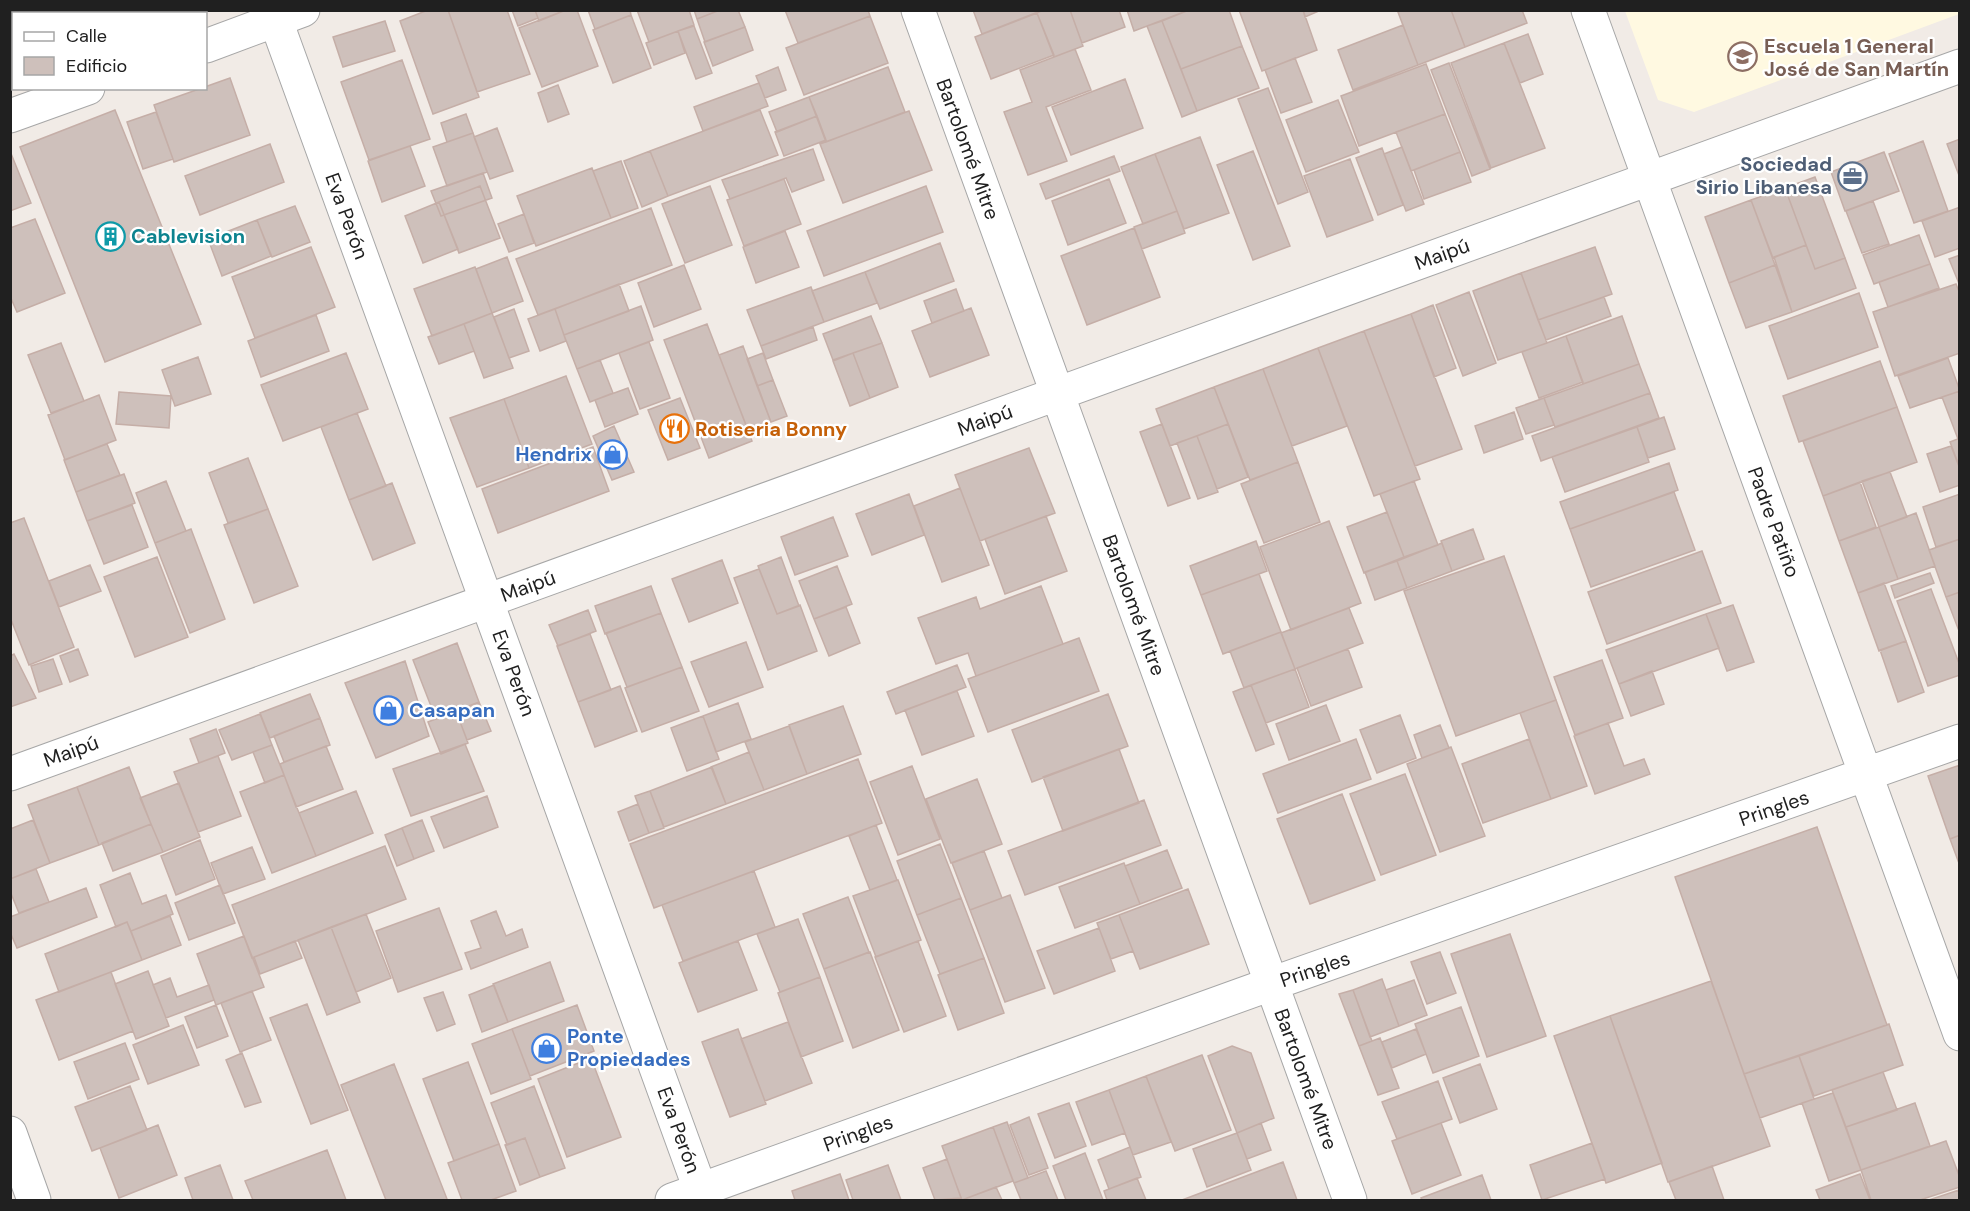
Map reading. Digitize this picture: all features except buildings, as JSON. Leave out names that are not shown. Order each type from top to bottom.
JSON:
[{"type":"street","name":"Bartolomé Mitre","points":[[918,10],[1350,1200]]},
{"type":"street","name":"Padre Patiño","points":[[1588,10],[1959,1034]]},
{"type":"street","points":[[207,46],[283,14]]},
{"type":"street","name":"Eva Perón","points":[[283,14],[488,601],[692,1197]]},
{"type":"street","name":"Maipú","points":[[10,774],[1959,66]]},
{"type":"street","points":[[10,116],[82,90]]},
{"type":"street","name":"Pringles","points":[[692,1197],[1271,984],[1959,741]]},
{"type":"street","points":[[10,1133],[34,1200]]},
{"type":"shaded area","name":"Escuela 1 General José de San Martín","points":[[1959,10],[1959,14],[1694,112],[1658,100],[1625,11]]},
{"type":"place","name":"Escuela 1 General José de San Martín","points":[[1743,57]]},
{"type":"place","name":"Sociedad Sirio Libanesa","points":[[1853,176]]},
{"type":"place","name":"Cablevision","points":[[110,236]]},
{"type":"place","name":"Rotiseria Bonny","points":[[674,429]]},
{"type":"place","name":"Hendrix","points":[[613,454]]},
{"type":"place","name":"Casapan","points":[[388,710]]},
{"type":"place","name":"Ponte Propiedades","points":[[546,1048]]}]
